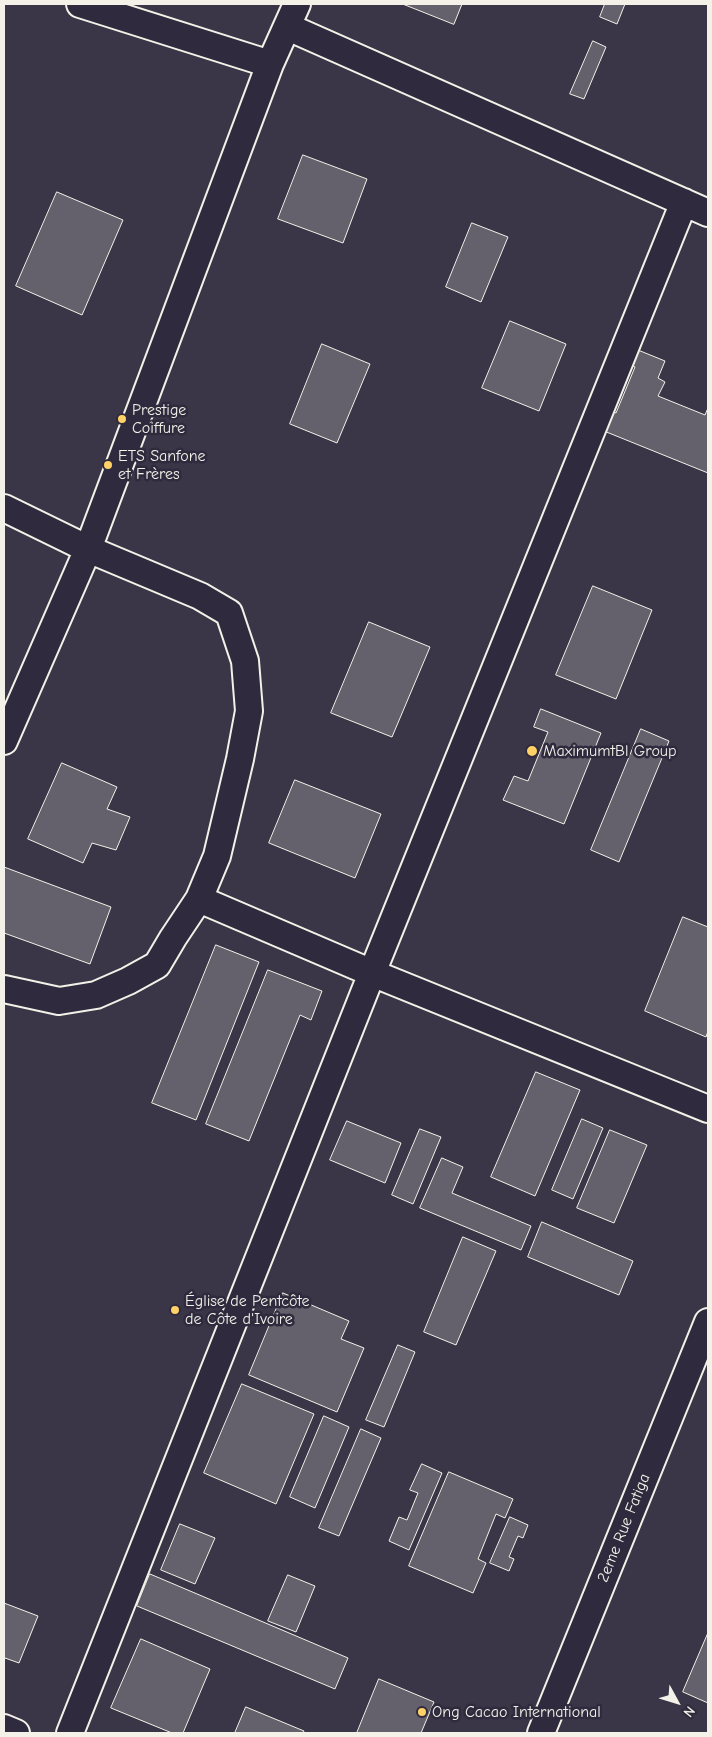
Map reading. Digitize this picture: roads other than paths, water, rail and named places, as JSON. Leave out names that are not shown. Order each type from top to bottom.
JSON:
[{"type":"street","points":[[80,4],[270,64]]},
{"type":"street","points":[[4,741],[88,549],[270,64],[292,15],[708,213]]},
{"type":"street","points":[[70,1733],[372,973],[684,202]]},
{"type":"street","points":[[4,508],[88,549],[200,596],[228,613],[245,661],[249,711],[240,759],[217,856],[199,899],[172,938],[157,964],[128,981],[96,995],[59,1002],[4,989]]},
{"type":"street","points":[[199,899],[372,973],[708,1109]]},
{"type":"street","name":"2eme Rue Fatiga","points":[[541,1733],[708,1322]]},
{"type":"street","points":[[4,1728],[16,1733]]},
{"type":"place","name":"Prestige Coiffure","points":[[122,419]]},
{"type":"place","name":"ETS Sanfone et Frères","points":[[108,465]]},
{"type":"place","name":"MaximumtBl Group","points":[[532,751]]},
{"type":"place","name":"Église de Pentcôte de Côte d'Ivoire","points":[[175,1310]]},
{"type":"place","name":"Ong Cacao International","points":[[422,1712]]}]
